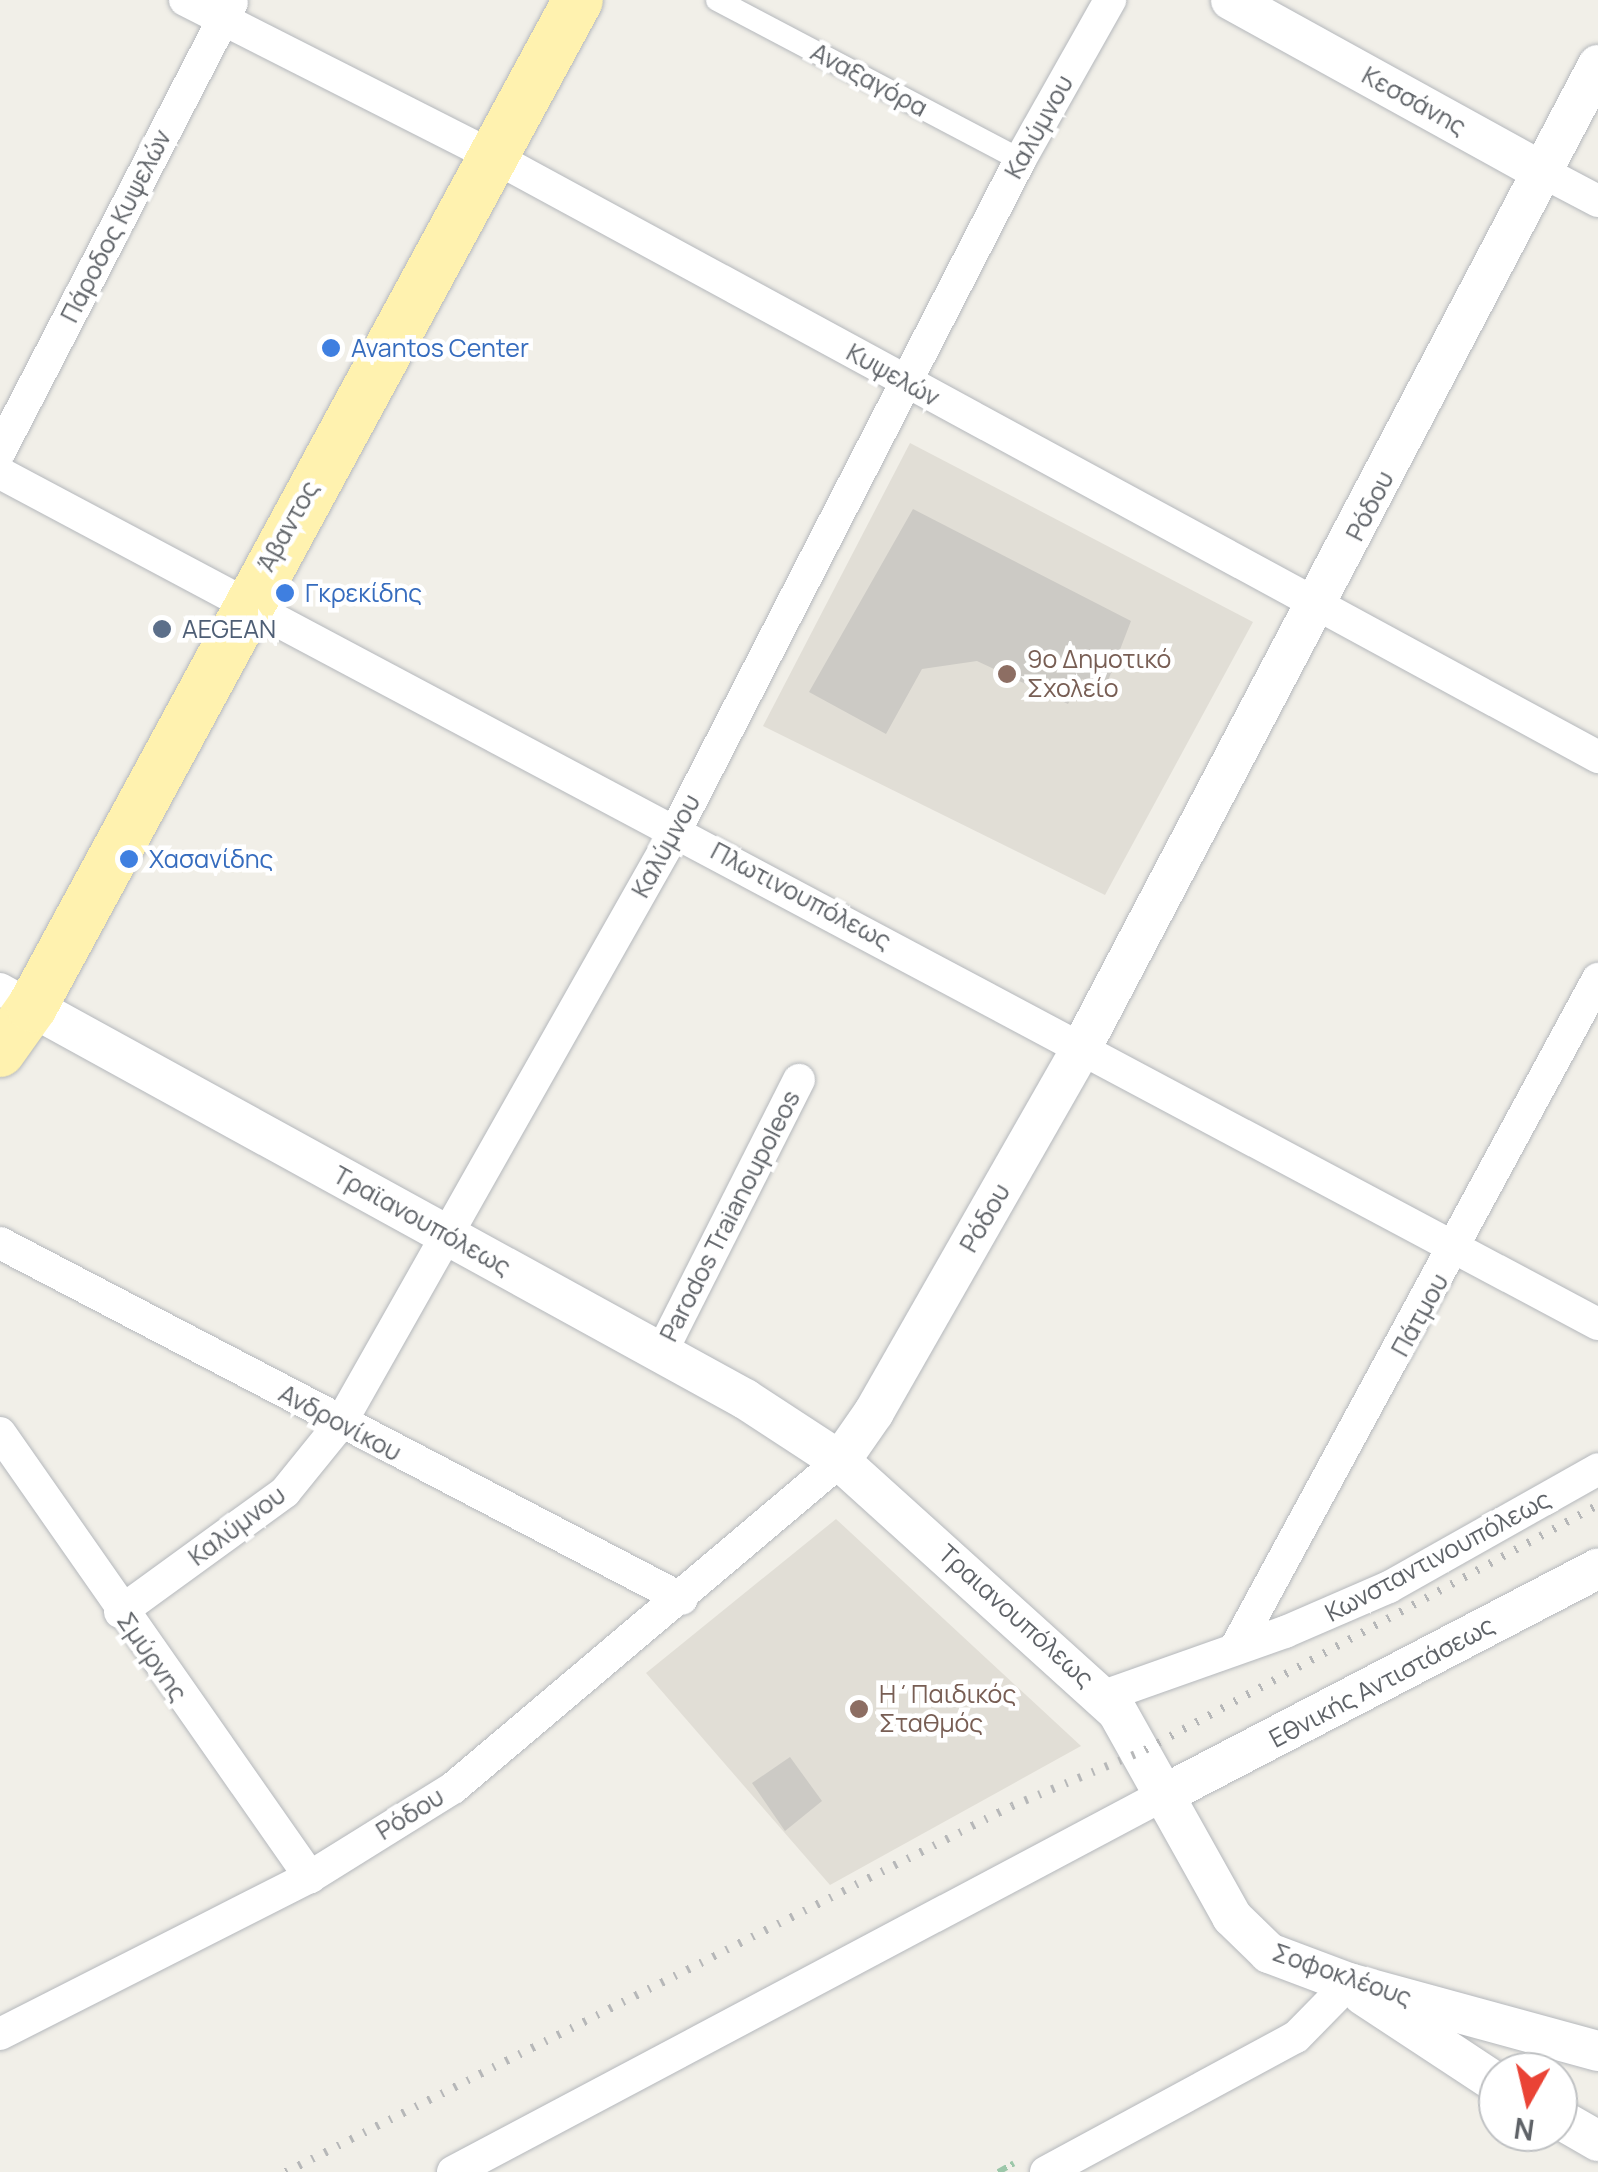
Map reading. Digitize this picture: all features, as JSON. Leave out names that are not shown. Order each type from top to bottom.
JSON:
[{"type":"main road","name":"Άβαντος","points":[[0,1052],[16,998],[246,603],[578,0]]},
{"type":"street","name":"Κυψελών","points":[[185,0],[228,10],[1598,757]]},
{"type":"street","name":"Αναξαγόρα","points":[[717,0],[1020,160]]},
{"type":"street","name":"Καλύμνου","points":[[120,1612],[285,1492],[340,1424],[444,1234],[676,830],[1020,160],[1110,0]]},
{"type":"street","name":"Κεσσάνης","points":[[1231,0],[1598,201]]},
{"type":"street","name":"Πάροδος Κυψελών","points":[[0,452],[228,10]]},
{"type":"street","name":"Ρόδου","points":[[0,2034],[310,1877],[453,1788],[682,1599],[840,1461],[874,1412],[1084,1046],[1319,605],[1598,66]]},
{"type":"street","name":"Πλωτινουπόλεως","points":[[0,473],[1084,1046],[1598,1324]]},
{"type":"street","name":"Πάτμου","points":[[1236,1647],[1457,1247],[1598,979]]},
{"type":"street","name":"Τραϊανουπόλεως","points":[[16,998],[661,1352],[840,1461]]},
{"type":"street","name":"Parodos Traianoupoleos","points":[[661,1352],[799,1080]]},
{"type":"street","name":"Ανδρονίκου","points":[[0,1243],[340,1424],[682,1599]]},
{"type":"street","name":"Σμύρνης","points":[[0,1433],[120,1612],[310,1877]]},
{"type":"street","name":"Τραιανουπόλεως","points":[[840,1461],[1104,1696],[1130,1725],[1165,1794]]},
{"type":"street","name":"Κωνσταντινουπόλεως","points":[[1104,1696],[1389,1587],[1598,1468]]},
{"type":"street","name":"Εθνικής Αντιστάσεως","points":[[1165,1794],[1598,1569]]},
{"type":"street","name":"Σοφοκλέους","points":[[1165,1794],[1246,1934],[1269,1954],[1348,1982],[1598,2051]]},
{"type":"street","points":[[453,2172],[1165,1794]]},
{"type":"street","points":[[1046,2172],[1296,2037],[1348,1982],[1436,2048],[1478,2072]]},
{"type":"shaded area","name":"9ο Δημοτικό Σχολείο","points":[[910,443],[1253,622],[1105,895],[763,726]]},
{"type":"shaded area","name":"Η΄Παιδικός Σταθμός","points":[[836,1519],[1081,1746],[830,1885],[646,1673]]},
{"type":"building","name":"9ο Δημοτικό Σχολείο","points":[[913,509],[1131,621],[1106,686],[1082,679],[1068,704],[977,661],[922,669],[886,734],[809,692]]},
{"type":"building","points":[[790,1757],[822,1801],[785,1831],[752,1783]]},
{"type":"railway","points":[[286,2172],[1012,1806],[1145,1750],[1598,1505]]},
{"type":"place","name":"Avantos Center","points":[[331,348]]},
{"type":"place","name":"Γκρεκίδης","points":[[285,593]]},
{"type":"place","name":"AEGEAN","points":[[162,629]]},
{"type":"place","name":"9ο Δημοτικό Σχολείο","points":[[1007,674]]},
{"type":"place","name":"Χασανίδης","points":[[129,859]]},
{"type":"place","name":"Η΄Παιδικός Σταθμός","points":[[859,1709]]}]
